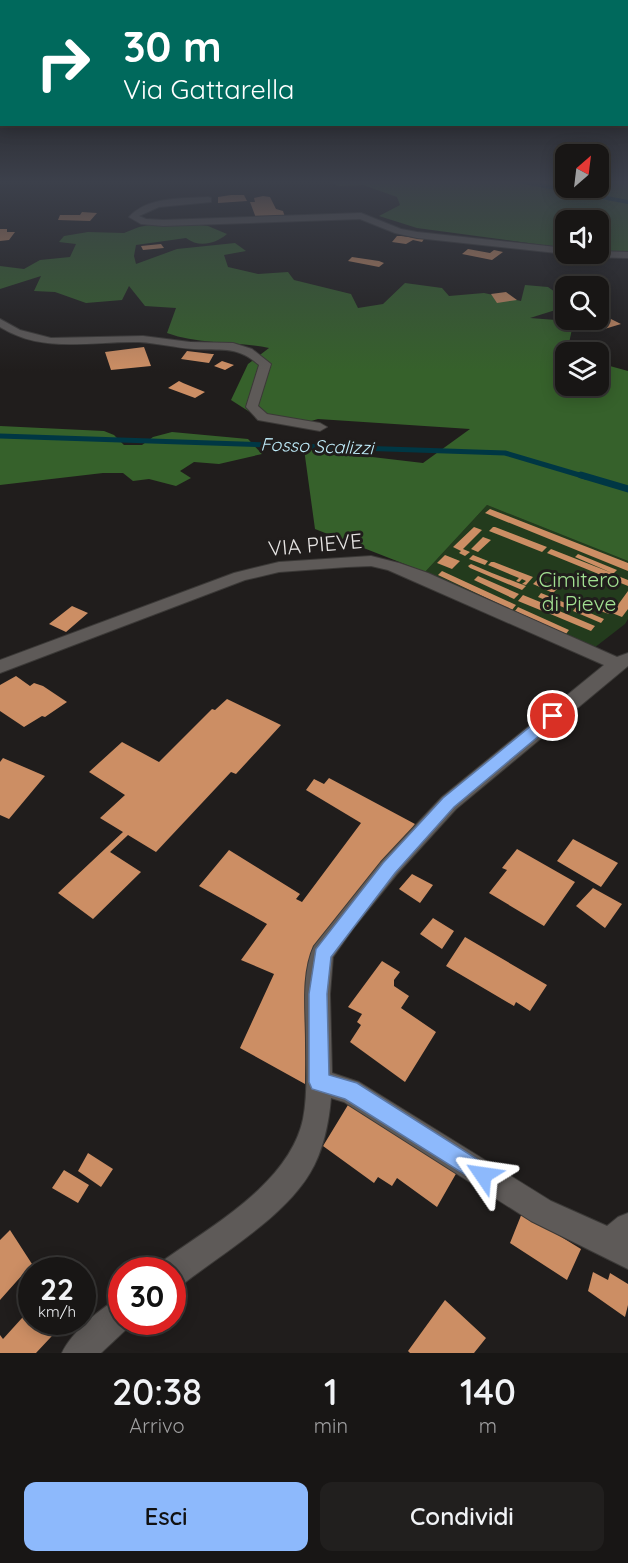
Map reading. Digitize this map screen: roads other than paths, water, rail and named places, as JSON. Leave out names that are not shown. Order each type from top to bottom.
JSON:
[{"type":"street","points":[[502,244],[555,250]]},
{"type":"street","points":[[609,255],[628,255]]},
{"type":"street","points":[[0,322],[37,341],[142,339],[201,346],[235,345],[253,353],[264,364],[261,380],[254,393],[252,407],[263,417],[320,427]]},
{"type":"street","name":"VIA PIEVE","points":[[0,667],[240,576],[279,567],[371,561],[422,577],[623,661]]},
{"type":"street","points":[[186,1263],[274,1197],[301,1163],[316,1120],[319,1082],[318,994],[322,954],[389,868],[449,803],[623,661]]},
{"type":"street","points":[[319,1082],[350,1090],[541,1212],[622,1241]]},
{"type":"street","points":[[78,1353],[108,1325]]},
{"type":"waterway","name":"Fosso Scalizzi","points":[[0,436],[505,453],[586,477]]},
{"type":"waterway","name":"Fosso Scalizzi","points":[[581,475],[628,489]]},
{"type":"park label","name":"Cimitero di Pieve","points":[[579,591]]}]
